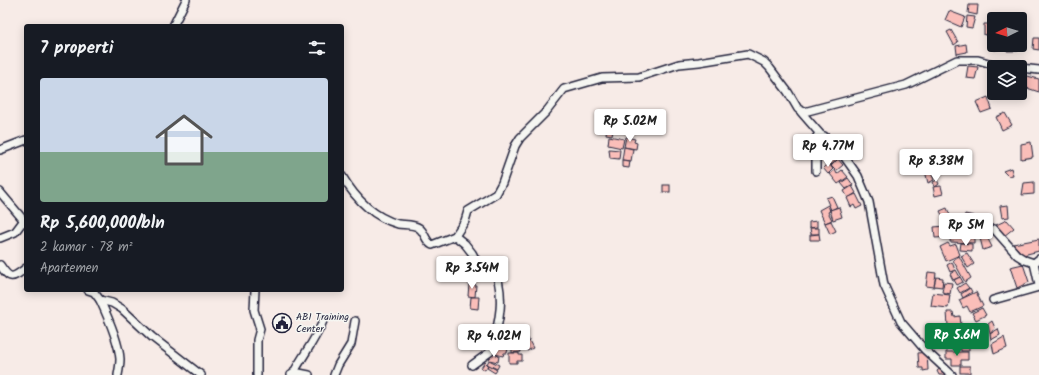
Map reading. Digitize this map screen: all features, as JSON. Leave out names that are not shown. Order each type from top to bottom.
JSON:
[{"type":"street","points":[[174,24],[186,0]]},
{"type":"street","points":[[344,179],[371,212],[392,222],[421,228],[428,242],[432,245],[455,236],[465,221],[468,211],[484,202],[499,190],[520,138],[546,112],[564,89],[602,78],[639,77],[679,64],[748,54],[764,62],[769,67],[788,92],[798,109],[821,135],[841,152],[858,176],[869,202],[875,228],[884,285],[901,322],[925,350],[952,375]]},
{"type":"street","points":[[802,112],[811,111],[906,85],[957,60],[978,60],[987,63]]},
{"type":"street","points":[[1027,69],[1039,70]]},
{"type":"street","points":[[816,171],[816,138],[818,135],[821,135]]},
{"type":"street","points":[[0,150],[24,141]]},
{"type":"street","points":[[0,192],[24,221]]},
{"type":"street","points":[[0,238],[15,232],[24,223]]},
{"type":"street","points":[[993,300],[1039,286],[1036,261],[1025,260],[1017,255],[994,229]]},
{"type":"street","points":[[455,236],[466,244],[478,264],[485,263],[493,266],[497,275],[501,300],[500,312],[490,352],[472,365]]},
{"type":"street","points":[[0,265],[10,277],[15,277],[24,270]]},
{"type":"street","points":[[94,292],[100,300],[112,328],[119,355],[120,365],[118,375]]},
{"type":"street","points":[[255,292],[254,310],[260,329],[257,340],[257,375]]},
{"type":"street","points":[[100,300],[112,303],[122,309],[152,336],[201,375]]},
{"type":"street","points":[[292,374],[313,343],[323,321]]},
{"type":"street","points":[[334,375],[338,365],[351,344],[355,321]]},
{"type":"street","points":[[292,374],[299,373],[309,375]]},
{"type":"building","points":[[969,5],[978,5],[977,15],[968,13]]},
{"type":"building","points":[[949,11],[965,17],[961,27],[945,20]]},
{"type":"building","points":[[967,16],[975,17],[972,28],[966,27]]},
{"type":"building","points":[[984,24],[987,24],[987,34],[984,35]]},
{"type":"building","points":[[951,30],[958,42],[954,45],[947,32]]},
{"type":"building","points":[[1034,38],[1039,38],[1039,50],[1033,49]]},
{"type":"building","points":[[966,44],[967,52],[957,54],[956,46]]},
{"type":"building","points":[[968,66],[978,67],[975,79],[966,78]]},
{"type":"building","points":[[1027,76],[1039,79],[1039,92],[1027,88]]},
{"type":"building","points":[[987,97],[992,109],[981,113],[976,102]]},
{"type":"building","points":[[1005,113],[1012,125],[1002,130],[996,117]]},
{"type":"building","points":[[607,127],[613,129],[612,135],[606,134]]},
{"type":"building","points":[[609,136],[624,139],[622,148],[608,145]]},
{"type":"building","points":[[626,137],[635,139],[634,142],[637,143],[636,149],[624,147]]},
{"type":"building","points":[[1031,142],[1033,157],[1021,159],[1021,144]]},
{"type":"building","points":[[624,147],[633,149],[631,161],[622,160]]},
{"type":"building","points":[[609,149],[620,150],[619,159],[610,158]]},
{"type":"building","points":[[831,153],[837,160],[831,165],[825,159]]},
{"type":"building","points":[[838,159],[843,165],[836,171],[831,166]]},
{"type":"building","points":[[622,160],[630,161],[629,168],[622,167]]},
{"type":"building","points":[[828,163],[833,169],[828,174],[823,168]]},
{"type":"building","points":[[1011,168],[1013,175],[1008,176],[1003,171]]},
{"type":"building","points":[[835,170],[837,174],[842,170],[848,177],[838,184],[830,174]]},
{"type":"building","points":[[929,170],[934,180],[928,183],[925,171]]},
{"type":"building","points":[[848,178],[853,185],[846,189],[841,183]]},
{"type":"building","points":[[937,180],[939,184],[935,187],[933,182]]},
{"type":"building","points":[[1034,182],[1034,194],[1022,195],[1024,183]]},
{"type":"building","points":[[663,185],[670,185],[670,192],[663,192]]},
{"type":"building","points":[[852,186],[856,193],[848,198],[844,191]]},
{"type":"building","points":[[941,186],[943,194],[935,196],[933,187]]},
{"type":"building","points":[[856,194],[862,206],[856,209],[854,205],[851,207],[847,198]]},
{"type":"building","points":[[832,196],[837,207],[831,210],[826,198]]},
{"type":"building","points":[[828,205],[830,211],[828,212],[832,220],[825,223],[819,210]]},
{"type":"building","points":[[1008,205],[1009,217],[1002,218],[1000,206]]},
{"type":"building","points":[[839,207],[842,217],[833,220],[830,210]]},
{"type":"building","points":[[947,208],[951,218],[945,221],[940,211]]},
{"type":"building","points":[[965,214],[974,216],[973,219],[979,220],[976,233],[962,229]]},
{"type":"building","points":[[961,219],[962,228],[952,229],[951,220]]},
{"type":"building","points":[[1007,220],[1014,228],[1004,236],[996,225]]},
{"type":"building","points":[[817,221],[817,227],[809,228],[809,222]]},
{"type":"building","points":[[831,221],[836,231],[830,234],[825,223]]},
{"type":"building","points":[[945,226],[946,231],[949,230],[950,237],[935,238],[934,227]]},
{"type":"building","points":[[810,228],[819,228],[819,234],[811,234]]},
{"type":"building","points":[[951,231],[974,233],[974,243],[950,242]]},
{"type":"building","points":[[819,234],[820,240],[810,240],[810,235]]},
{"type":"building","points":[[987,237],[992,247],[983,250],[980,238]]},
{"type":"building","points":[[1039,239],[1039,251],[1023,255],[1013,244]]},
{"type":"building","points":[[948,243],[950,246],[956,244],[960,255],[946,261],[940,247]]},
{"type":"building","points":[[961,243],[972,244],[972,251],[960,250]]},
{"type":"building","points":[[967,253],[974,264],[968,268],[961,256]]},
{"type":"building","points":[[959,256],[971,278],[965,282],[953,260]]},
{"type":"building","points":[[952,262],[955,270],[950,272],[947,265]]},
{"type":"building","points":[[475,264],[489,265],[489,272],[475,272]]},
{"type":"building","points":[[1023,264],[1029,282],[1017,288],[1010,267]]},
{"type":"building","points":[[956,270],[960,277],[953,280],[950,274]]},
{"type":"building","points":[[928,272],[936,273],[934,287],[926,286]]},
{"type":"building","points":[[936,277],[943,278],[942,287],[934,286]]},
{"type":"building","points":[[960,277],[963,282],[957,285],[954,280]]},
{"type":"building","points":[[944,282],[952,283],[950,294],[942,292]]},
{"type":"building","points":[[965,283],[969,288],[960,293],[957,288]]},
{"type":"building","points":[[469,284],[476,285],[475,297],[468,296]]},
{"type":"building","points":[[970,288],[972,292],[963,298],[961,294]]},
{"type":"building","points":[[976,292],[983,306],[970,312],[967,306],[963,308],[959,300]]},
{"type":"building","points":[[933,293],[950,295],[948,308],[931,306]]},
{"type":"building","points":[[471,297],[479,297],[478,309],[470,308]]},
{"type":"building","points":[[982,308],[986,315],[976,320],[972,313]]},
{"type":"building","points":[[947,312],[953,312],[954,317],[960,316],[961,325],[948,326]]},
{"type":"building","points":[[992,321],[995,328],[990,334],[988,324]]},
{"type":"building","points":[[972,324],[973,333],[965,334],[964,325]]},
{"type":"building","points":[[964,325],[965,333],[946,335],[945,327]]},
{"type":"building","points":[[998,329],[1000,335],[991,340],[990,334]]},
{"type":"building","points":[[944,330],[946,345],[933,346],[932,331]]},
{"type":"building","points":[[958,334],[959,343],[947,345],[946,336]]},
{"type":"building","points":[[977,334],[978,341],[960,343],[959,335]]},
{"type":"building","points":[[526,335],[533,348],[527,351],[520,339]]},
{"type":"building","points":[[1004,337],[1007,348],[994,354],[992,344]]},
{"type":"building","points":[[506,338],[512,340],[509,347],[503,345]]},
{"type":"building","points":[[512,341],[520,341],[521,352],[512,353]]},
{"type":"building","points":[[969,343],[969,351],[961,351],[960,344]]},
{"type":"building","points":[[494,344],[508,348],[507,353],[504,353],[503,356],[491,353]]},
{"type":"building","points":[[927,352],[928,370],[923,371],[923,368],[919,368],[918,353]]},
{"type":"building","points":[[946,352],[968,352],[968,360],[961,360],[961,365],[952,365],[952,359],[946,359]]},
{"type":"building","points":[[491,353],[499,356],[498,362],[489,360]]},
{"type":"building","points":[[509,353],[519,353],[519,355],[522,355],[522,361],[517,361],[517,363],[509,363]]},
{"type":"building","points":[[489,360],[499,365],[497,369],[487,364]]},
{"type":"building","points":[[485,362],[488,365],[485,370],[481,368]]},
{"type":"building","points":[[488,365],[497,370],[495,373],[487,368]]},
{"type":"building","points":[[943,366],[948,375],[939,375],[937,371]]},
{"type":"building","points":[[960,366],[970,366],[970,373],[960,373]]},
{"type":"place","name":"ABI Training Center","points":[[282,323]]}]
